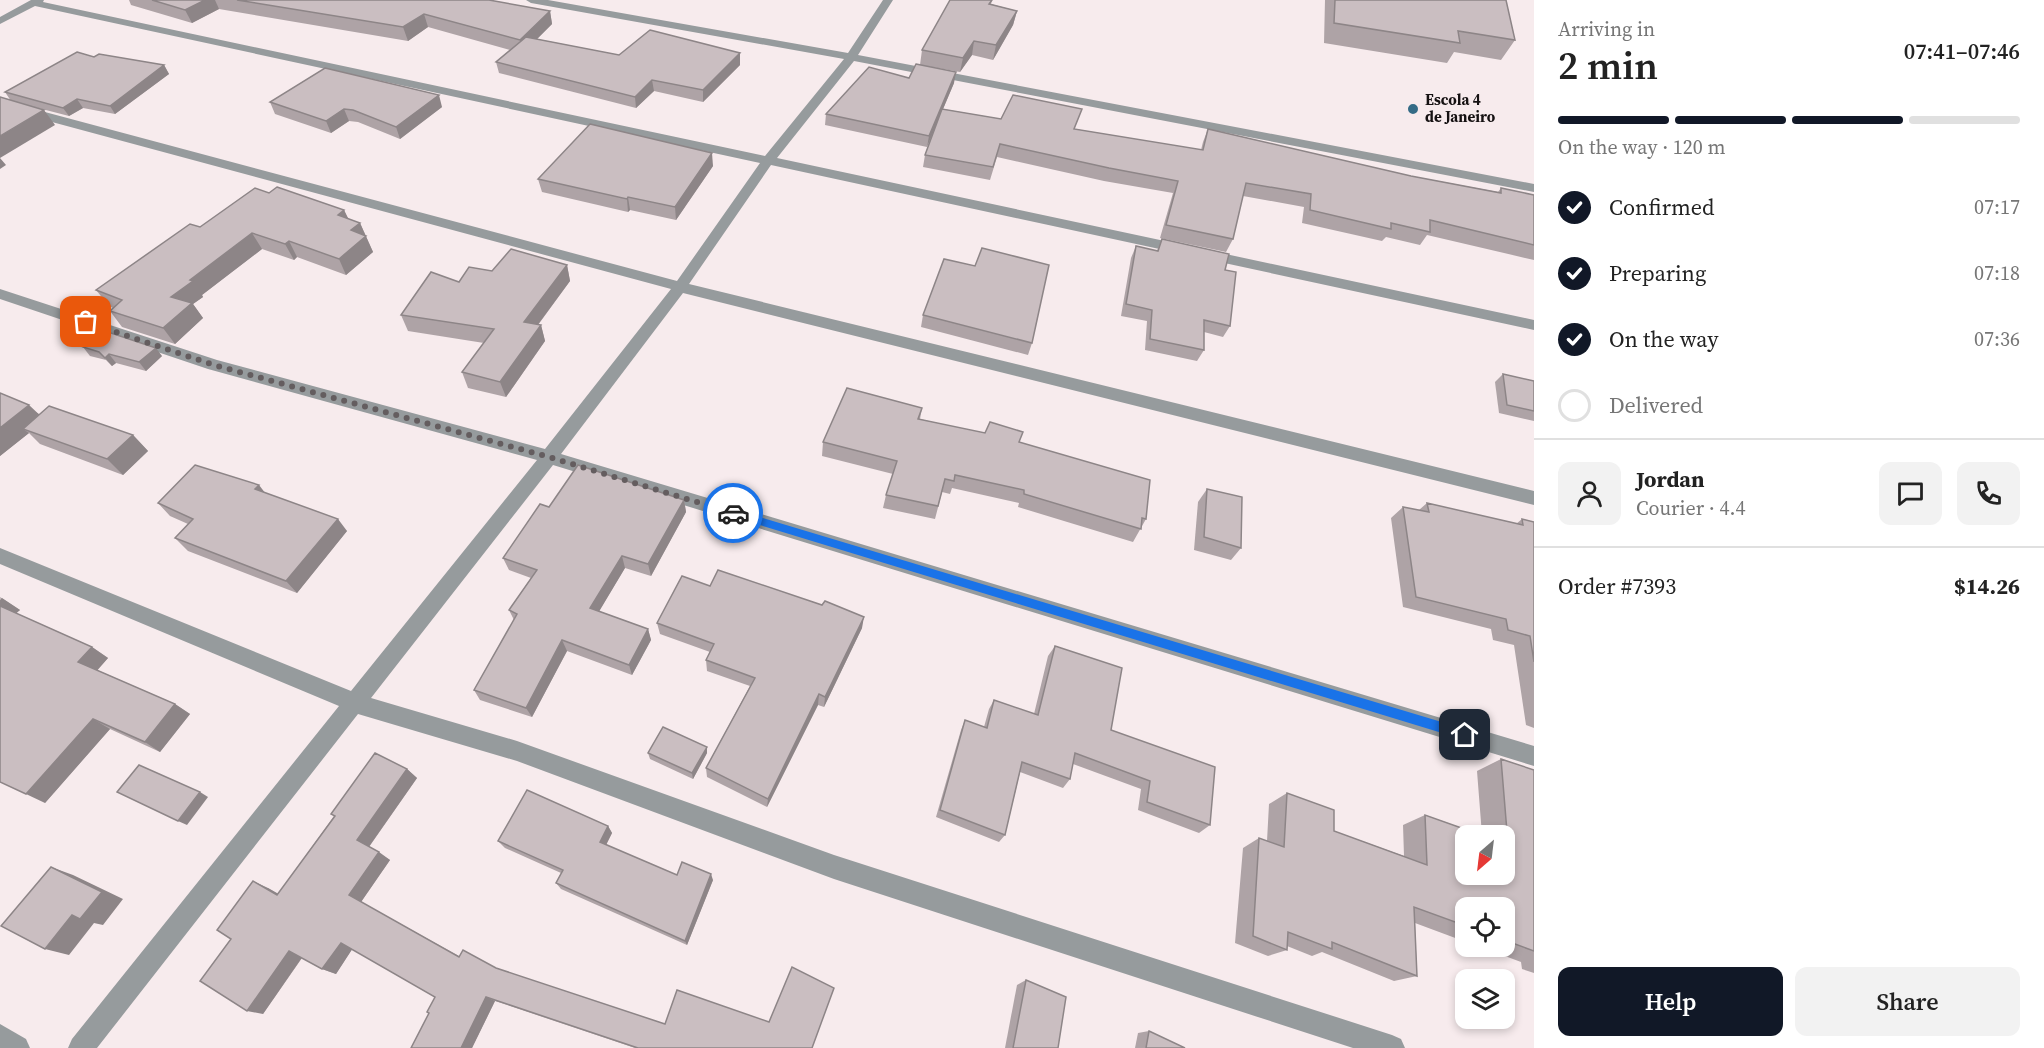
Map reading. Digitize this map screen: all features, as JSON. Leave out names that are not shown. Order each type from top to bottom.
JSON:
[{"type":"street","points":[[531,0],[851,57],[1534,188]]},
{"type":"street","points":[[81,1048],[356,703],[680,287],[768,161],[851,57],[888,0]]},
{"type":"street","points":[[0,21],[37,2],[1534,325]]},
{"type":"street","points":[[0,105],[680,287],[1534,498]]},
{"type":"street","points":[[0,294],[214,365],[549,457],[1534,756]]},
{"type":"street","points":[[0,556],[356,703],[517,751],[834,867],[1392,1048]]},
{"type":"street","points":[[0,1037],[17,1048]]},
{"type":"building","points":[[152,0],[205,0],[185,10]]},
{"type":"building","points":[[237,0],[489,0],[550,11],[520,40],[424,14],[403,27]]},
{"type":"building","points":[[950,0],[992,0],[989,4],[1017,11],[996,45],[974,41],[963,58],[922,50]]},
{"type":"building","points":[[1335,0],[1506,0],[1515,40],[1458,31],[1460,43],[1334,23]]},
{"type":"building","points":[[650,30],[740,53],[703,90],[652,80],[635,97],[496,62],[526,37],[619,55]]},
{"type":"building","points":[[77,52],[94,57],[99,54],[164,65],[110,106],[77,99],[63,108],[5,92]]},
{"type":"building","points":[[916,64],[956,72],[929,136],[826,114],[869,67],[909,78]]},
{"type":"building","points":[[325,68],[439,95],[396,127],[353,110],[344,109],[326,121],[270,102]]},
{"type":"building","points":[[1013,95],[1082,109],[1074,129],[1203,150],[1208,129],[1411,176],[1501,193],[1501,188],[1534,195],[1534,245],[1430,220],[1430,232],[1391,223],[1391,229],[1310,210],[1311,194],[1246,183],[1233,239],[1166,225],[1178,181],[1000,144],[993,167],[925,155],[942,109],[1001,119]]},
{"type":"building","points":[[0,97],[44,110],[0,136]]},
{"type":"building","points":[[590,124],[712,153],[675,207],[538,179]]},
{"type":"building","points":[[277,187],[344,210],[338,215],[360,223],[351,230],[366,236],[339,259],[289,241],[285,244],[252,233],[171,297],[192,303],[163,328],[110,311],[122,300],[96,290],[190,224],[200,227],[255,188],[269,193]]},
{"type":"building","points":[[1162,239],[1229,254],[1225,270],[1236,272],[1230,326],[1204,320],[1204,350],[1150,339],[1152,310],[1126,304],[1136,246],[1158,251]]},
{"type":"building","points":[[982,248],[1049,265],[1032,343],[923,315],[944,259],[975,266]]},
{"type":"building","points":[[511,249],[567,265],[524,322],[541,325],[500,382],[462,372],[494,329],[401,315],[431,272],[459,282],[469,267],[492,271]]},
{"type":"building","points":[[102,330],[156,348],[139,362],[109,354],[105,358],[99,352],[83,347]]},
{"type":"building","points":[[1503,374],[1534,381],[1534,411],[1507,405]]},
{"type":"building","points":[[847,388],[922,408],[918,419],[985,433],[990,422],[1023,432],[1019,442],[1150,480],[1146,519],[1142,518],[1141,529],[1024,494],[1024,490],[955,475],[954,481],[945,479],[938,506],[886,495],[897,461],[823,442]]},
{"type":"building","points":[[0,393],[29,405],[0,428]]},
{"type":"building","points":[[49,406],[133,435],[107,459],[23,429]]},
{"type":"building","points":[[195,465],[259,485],[255,489],[338,519],[286,581],[175,538],[193,519],[158,503]]},
{"type":"building","points":[[578,465],[684,500],[648,564],[622,556],[590,608],[648,629],[629,665],[562,640],[526,708],[474,690],[517,614],[509,610],[537,570],[503,558],[540,504],[549,507]]},
{"type":"building","points":[[1207,489],[1242,497],[1241,548],[1204,537]]},
{"type":"building","points":[[1427,503],[1523,525],[1522,519],[1534,522],[1534,662],[1530,636],[1508,630],[1506,619],[1416,597],[1403,507],[1429,512]]},
{"type":"building","points":[[718,570],[822,605],[825,601],[864,617],[825,697],[819,694],[768,799],[706,768],[755,678],[706,660],[714,644],[657,623],[682,576],[710,586]]},
{"type":"building","points":[[0,606],[92,647],[78,662],[175,704],[145,742],[93,719],[26,794],[0,782]]},
{"type":"building","points":[[1055,646],[1122,668],[1111,730],[1215,767],[1210,825],[1147,802],[1150,781],[1075,753],[1070,779],[1022,762],[1005,835],[940,810],[965,720],[987,728],[994,700],[1038,715]]},
{"type":"building","points":[[663,727],[707,747],[692,773],[648,753]]},
{"type":"building","points":[[375,753],[407,769],[357,840],[379,852],[349,895],[459,957],[463,950],[496,968],[665,1024],[677,990],[769,1022],[792,967],[834,988],[812,1048],[638,1048],[486,997],[461,1048],[411,1048],[435,997],[341,943],[322,969],[289,951],[247,1011],[200,981],[231,939],[217,930],[253,881],[277,895],[335,816],[331,814]]},
{"type":"building","points":[[1501,759],[1534,770],[1534,951],[1515,944],[1515,897],[1455,897],[1455,922],[1414,907],[1417,976],[1332,942],[1332,949],[1288,932],[1287,950],[1253,936],[1259,838],[1284,847],[1287,793],[1334,810],[1334,831],[1427,865],[1425,815],[1455,826],[1455,885],[1515,885],[1515,825],[1506,825]]},
{"type":"building","points":[[139,765],[200,792],[178,821],[117,792]]},
{"type":"building","points":[[527,790],[608,826],[600,842],[677,875],[682,862],[711,874],[685,941],[556,883],[563,870],[498,841]]},
{"type":"building","points":[[51,867],[102,892],[80,919],[72,915],[45,949],[1,926]]},
{"type":"building","points":[[1026,980],[1066,997],[1058,1048],[1013,1048]]},
{"type":"building","points":[[1149,1031],[1185,1048],[1146,1048]]},
{"type":"way so far","points":[[86,322],[214,365],[549,457],[733,513]]},
{"type":"place","name":"Escola 4 de Janeiro","points":[[1413,109]]},
{"type":"route","points":[[733,513],[1465,735]]}]
